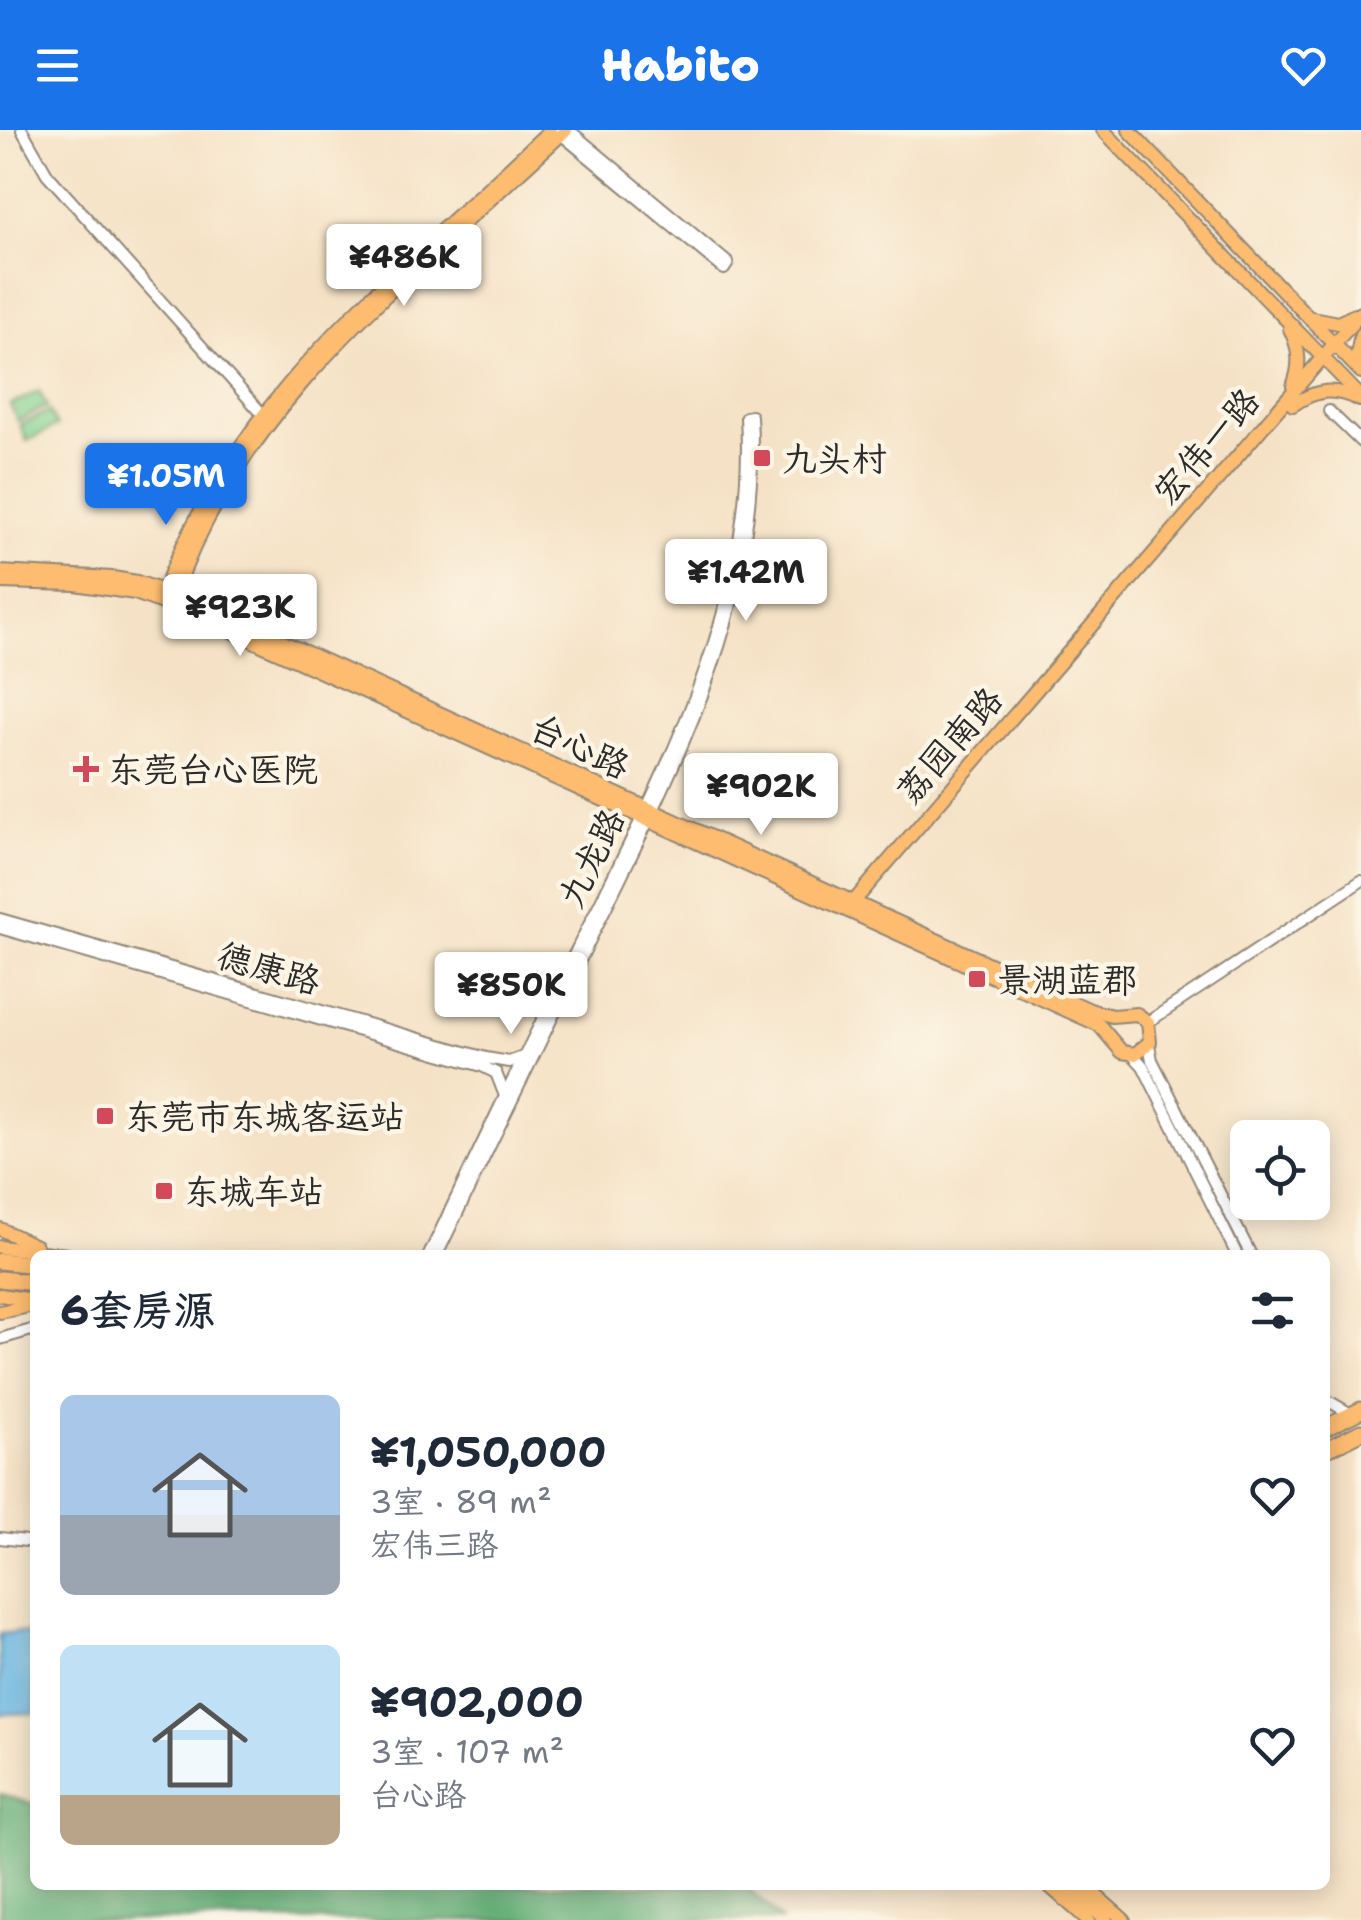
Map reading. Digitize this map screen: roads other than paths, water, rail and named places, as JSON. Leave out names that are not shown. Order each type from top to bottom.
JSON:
[{"type":"highway","points":[[0,1261],[30,1264]]},
{"type":"highway","points":[[0,1280],[30,1283]]},
{"type":"highway","points":[[1330,1425],[1356,1412]]},
{"type":"highway","points":[[1330,1448],[1361,1432]]},
{"type":"main road","points":[[1103,130],[1361,399]]},
{"type":"main road","points":[[1129,130],[1361,369]]},
{"type":"main road","points":[[167,598],[215,503],[294,374],[365,303],[561,131]]},
{"type":"main road","points":[[1305,314],[1338,323],[1361,312]]},
{"type":"main road","name":"宏伟一路","points":[[1100,621],[1337,348],[1361,312]]},
{"type":"main road","points":[[1287,322],[1298,351],[1299,370],[1289,403]]},
{"type":"main road","points":[[1361,330],[1357,355],[1361,369]]},
{"type":"main road","name":"宏伟一路","points":[[1337,348],[1361,330]]},
{"type":"main road","points":[[1289,403],[1321,390],[1361,399]]},
{"type":"main road","name":"台心路","points":[[0,572],[113,578],[167,598]]},
{"type":"main road","name":"台心路","points":[[0,582],[75,584],[198,603],[1099,1025],[1111,1036]]},
{"type":"main road","name":"荔园南路","points":[[853,909],[1100,621]]},
{"type":"main road","name":"台心路","points":[[853,909],[1090,1010],[1124,1015]]},
{"type":"main road","points":[[1137,1014],[1148,1022],[1152,1035],[1142,1052],[1132,1054],[1116,1048],[1111,1036],[1114,1024],[1124,1015],[1137,1014]]},
{"type":"main road","points":[[0,1229],[52,1250]]},
{"type":"main road","points":[[0,1247],[30,1251]]},
{"type":"main road","points":[[0,1295],[30,1301]]},
{"type":"main road","points":[[0,1312],[30,1303]]},
{"type":"main road","points":[[1054,1890],[1088,1920]]},
{"type":"main road","points":[[1072,1890],[1106,1920]]},
{"type":"main road","points":[[1090,1890],[1124,1920]]},
{"type":"street","points":[[22,130],[47,174],[266,417]]},
{"type":"street","points":[[561,131],[726,266]]},
{"type":"street","points":[[1330,411],[1361,442]]},
{"type":"street","name":"九龙路","points":[[431,1250],[646,815],[694,697],[718,627],[743,514],[746,417],[752,416],[750,514],[729,611],[701,700],[439,1250]]},
{"type":"street","points":[[1148,1022],[1361,881]]},
{"type":"street","name":"德康路","points":[[0,919],[486,1058],[509,1062],[524,1056]]},
{"type":"street","name":"德康路","points":[[0,928],[482,1066],[496,1073],[505,1096]]},
{"type":"street","points":[[1149,1044],[1152,1060],[1247,1250]]},
{"type":"street","points":[[1132,1054],[1143,1066],[1235,1250]]},
{"type":"street","points":[[0,1340],[30,1331]]},
{"type":"street","points":[[1330,1402],[1341,1411],[1356,1412]]},
{"type":"street","points":[[0,1538],[30,1541]]},
{"type":"water","points":[[0,1634],[30,1634],[30,1713],[0,1714]]},
{"type":"place","name":"九头村","points":[[762,458]]},
{"type":"place","name":"东莞台心医院","points":[[86,769]]},
{"type":"place","name":"景湖蓝郡","points":[[977,979]]},
{"type":"place","name":"东莞市东城客运站","points":[[105,1116]]},
{"type":"place","name":"东城车站","points":[[164,1191]]}]
